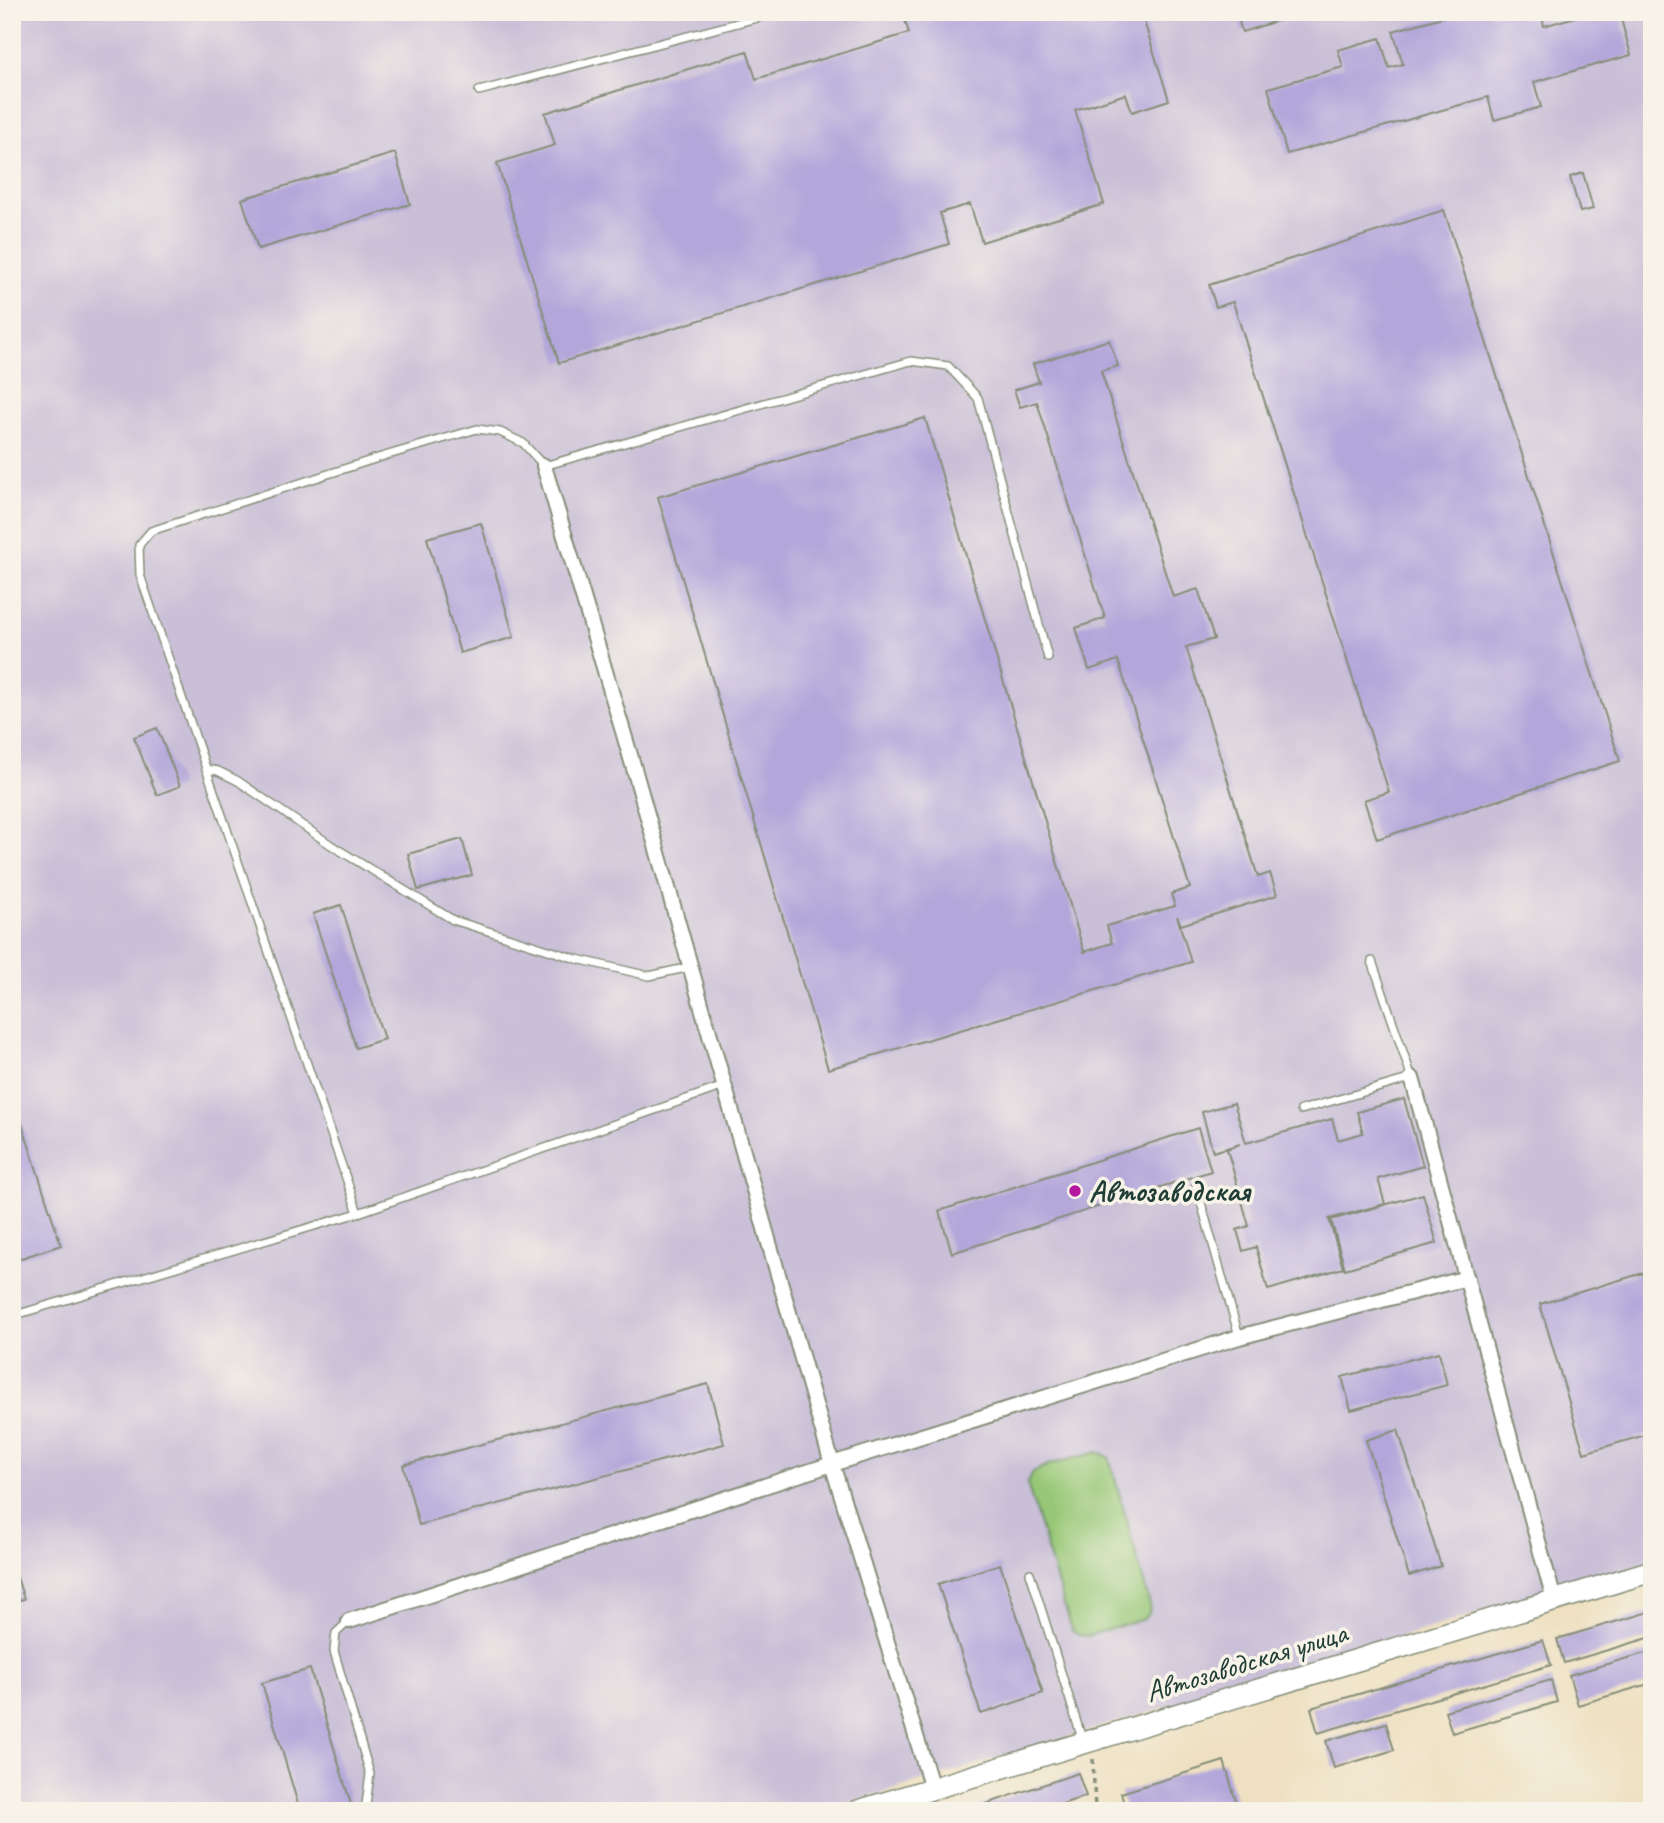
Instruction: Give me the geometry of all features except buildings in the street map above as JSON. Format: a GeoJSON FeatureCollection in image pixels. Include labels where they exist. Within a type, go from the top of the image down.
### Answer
{"type":"FeatureCollection","features":[{"type":"Feature","properties":{"kind":"street"},"geometry":{"type":"LineString","coordinates":[[544,466],[832,1464],[932,1788]]}},
{"type":"Feature","properties":{"kind":"street"},"geometry":{"type":"LineString","coordinates":[[1412,1078],[1554,1600]]}},
{"type":"Feature","properties":{"kind":"street"},"geometry":{"type":"LineString","coordinates":[[349,1621],[832,1464],[1239,1337],[1467,1278]]}},
{"type":"Feature","properties":{"kind":"street","name":"Автозаводская улица"},"geometry":{"type":"LineString","coordinates":[[858,1811],[1652,1571]]}},
{"type":"Feature","properties":{"kind":"lane"},"geometry":{"type":"LineString","coordinates":[[479,91],[779,12]]}},
{"type":"Feature","properties":{"kind":"lane"},"geometry":{"type":"LineString","coordinates":[[358,1213],[140,575],[139,545],[151,531],[380,457],[477,429],[500,432],[523,443],[544,466],[911,361],[948,366],[978,398],[1048,658]]}},
{"type":"Feature","properties":{"kind":"lane"},"geometry":{"type":"LineString","coordinates":[[206,769],[238,780],[331,845],[453,920],[577,958],[649,976],[690,967]]}},
{"type":"Feature","properties":{"kind":"lane"},"geometry":{"type":"LineString","coordinates":[[1301,1110],[1412,1078],[1372,961]]}},
{"type":"Feature","properties":{"kind":"lane"},"geometry":{"type":"LineString","coordinates":[[12,1316],[358,1213],[724,1086]]}},
{"type":"Feature","properties":{"kind":"lane"},"geometry":{"type":"LineString","coordinates":[[1196,1185],[1239,1337]]}},
{"type":"Feature","properties":{"kind":"lane"},"geometry":{"type":"LineString","coordinates":[[1030,1573],[1088,1741]]}},
{"type":"Feature","properties":{"kind":"lane"},"geometry":{"type":"LineString","coordinates":[[349,1621],[336,1633],[334,1651],[370,1774],[366,1805]]}},
{"type":"Feature","properties":{"kind":"path"},"geometry":{"type":"LineString","coordinates":[[1088,1741],[1095,1811]]}},
{"type":"Feature","properties":{"kind":"shaded area"},"geometry":{"type":"Polygon","coordinates":[[[12,12],[1652,12],[1652,1561],[822,1811],[12,1811],[12,12]]]}},
{"type":"Feature","properties":{"kind":"green space"},"geometry":{"type":"Polygon","coordinates":[[[1098,1452],[1109,1457],[1150,1605],[1149,1614],[1144,1619],[1087,1636],[1072,1631],[1027,1483],[1033,1472],[1048,1465],[1098,1452]]]}},
{"type":"Feature","properties":{"kind":"place","name":"Автозаводская"},"geometry":{"type":"Point","coordinates":[1075,1191]}}]}
